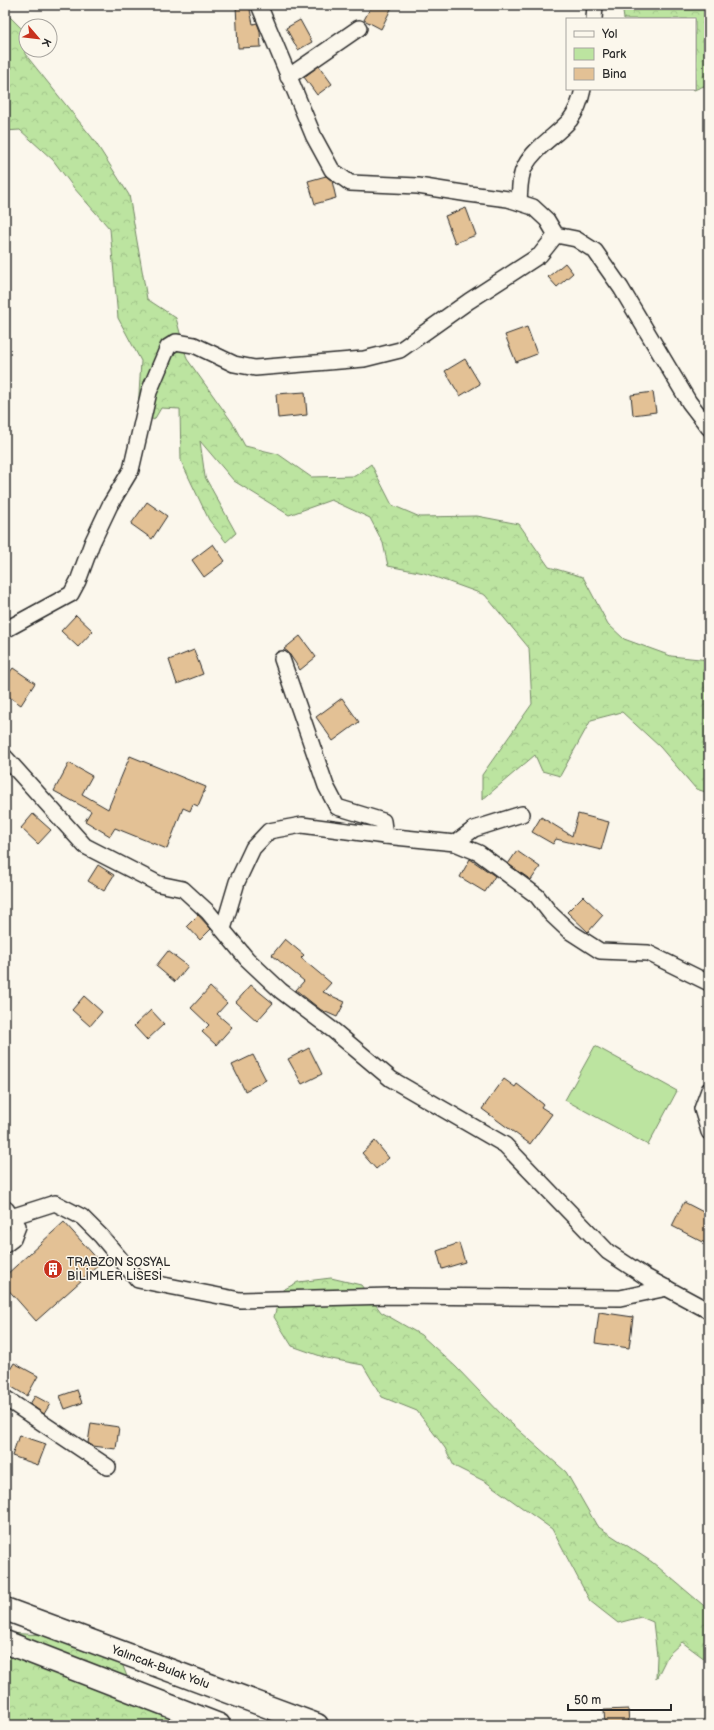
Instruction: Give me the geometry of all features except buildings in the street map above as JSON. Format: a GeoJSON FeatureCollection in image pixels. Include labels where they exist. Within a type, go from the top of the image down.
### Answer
{"type":"FeatureCollection","features":[{"type":"Feature","properties":{"kind":"main road","name":"Yalıncak-Bulak Yolu"},"geometry":{"type":"LineString","coordinates":[[5,1609],[317,1725]]}},
{"type":"Feature","properties":{"kind":"main road"},"geometry":{"type":"LineString","coordinates":[[5,1642],[219,1725]]}},
{"type":"Feature","properties":{"kind":"street"},"geometry":{"type":"LineString","coordinates":[[259,5],[314,137],[332,170],[350,183],[418,186],[508,198],[533,207],[547,220],[556,235],[576,239],[595,251],[621,288],[689,402],[709,428]]}},
{"type":"Feature","properties":{"kind":"street"},"geometry":{"type":"LineString","coordinates":[[594,18],[595,5]]}},
{"type":"Feature","properties":{"kind":"street"},"geometry":{"type":"LineString","coordinates":[[288,77],[359,28]]}},
{"type":"Feature","properties":{"kind":"street"},"geometry":{"type":"LineString","coordinates":[[519,202],[520,185],[524,168],[530,157],[570,119],[582,97],[583,90]]}},
{"type":"Feature","properties":{"kind":"street"},"geometry":{"type":"LineString","coordinates":[[5,630],[71,594],[92,543],[110,505],[132,470],[149,392],[168,347],[176,342],[194,345],[234,364],[255,368],[364,359],[400,350],[469,301],[540,255],[556,235]]}},
{"type":"Feature","properties":{"kind":"street"},"geometry":{"type":"LineString","coordinates":[[282,659],[326,786],[337,807],[383,821],[385,836]]}},
{"type":"Feature","properties":{"kind":"street"},"geometry":{"type":"LineString","coordinates":[[5,757],[85,846],[159,884],[183,889],[208,912],[248,959],[281,991],[334,1031],[391,1079],[506,1145],[608,1252],[646,1277],[709,1311]]}},
{"type":"Feature","properties":{"kind":"street"},"geometry":{"type":"LineString","coordinates":[[456,843],[474,829],[522,814]]}},
{"type":"Feature","properties":{"kind":"street"},"geometry":{"type":"LineString","coordinates":[[223,930],[237,882],[253,848],[269,831],[302,825],[385,836],[456,843],[479,853],[537,896],[551,914],[569,931],[600,951],[648,953],[709,983]]}},
{"type":"Feature","properties":{"kind":"street"},"geometry":{"type":"LineString","coordinates":[[709,1090],[702,1109],[709,1132]]}},
{"type":"Feature","properties":{"kind":"street"},"geometry":{"type":"LineString","coordinates":[[5,1245],[13,1239],[18,1226],[8,1213],[56,1203],[82,1217],[101,1236],[138,1280],[240,1300],[390,1296],[620,1298],[667,1288]]}},
{"type":"Feature","properties":{"kind":"street"},"geometry":{"type":"LineString","coordinates":[[5,1398],[108,1468]]}},
{"type":"Feature","properties":{"kind":"green space"},"geometry":{"type":"Polygon","coordinates":[[[622,5],[709,5],[709,84],[696,89],[696,18],[624,18],[622,5]]]}},
{"type":"Feature","properties":{"kind":"green space"},"geometry":{"type":"Polygon","coordinates":[[[5,12],[18,25],[18,58],[28,58],[94,140],[129,195],[147,299],[176,318],[187,359],[232,422],[245,446],[278,454],[311,477],[355,476],[371,464],[392,505],[420,517],[477,516],[519,524],[549,567],[583,577],[608,624],[624,639],[671,656],[709,660],[709,793],[696,789],[660,747],[622,712],[591,720],[560,776],[542,771],[535,755],[482,800],[482,775],[532,704],[529,648],[485,595],[424,573],[388,566],[383,543],[370,518],[331,500],[289,515],[234,481],[200,441],[205,477],[236,533],[226,542],[209,520],[181,461],[180,409],[161,408],[154,420],[138,411],[141,361],[118,318],[110,229],[74,188],[53,160],[20,130],[5,131],[5,12]]]}},
{"type":"Feature","properties":{"kind":"green space"},"geometry":{"type":"Polygon","coordinates":[[[595,1046],[677,1091],[648,1145],[565,1100],[595,1046]]]}},
{"type":"Feature","properties":{"kind":"green space"},"geometry":{"type":"Polygon","coordinates":[[[331,1278],[361,1285],[381,1312],[421,1335],[456,1367],[504,1417],[566,1472],[597,1526],[652,1562],[709,1610],[709,1662],[682,1642],[668,1655],[656,1679],[657,1656],[653,1622],[641,1617],[618,1623],[590,1601],[552,1529],[486,1482],[454,1466],[445,1448],[417,1411],[382,1397],[363,1365],[326,1358],[292,1346],[274,1317],[281,1291],[298,1282],[331,1278]]]}},
{"type":"Feature","properties":{"kind":"green space"},"geometry":{"type":"Polygon","coordinates":[[[5,1633],[86,1637],[119,1656],[135,1697],[194,1725],[11,1725],[5,1722],[5,1633]]]}},
{"type":"Feature","properties":{"kind":"place","name":"TRABZON SOSYAL BİLİMLER LİSESİ"},"geometry":{"type":"Point","coordinates":[53,1269]}}]}
